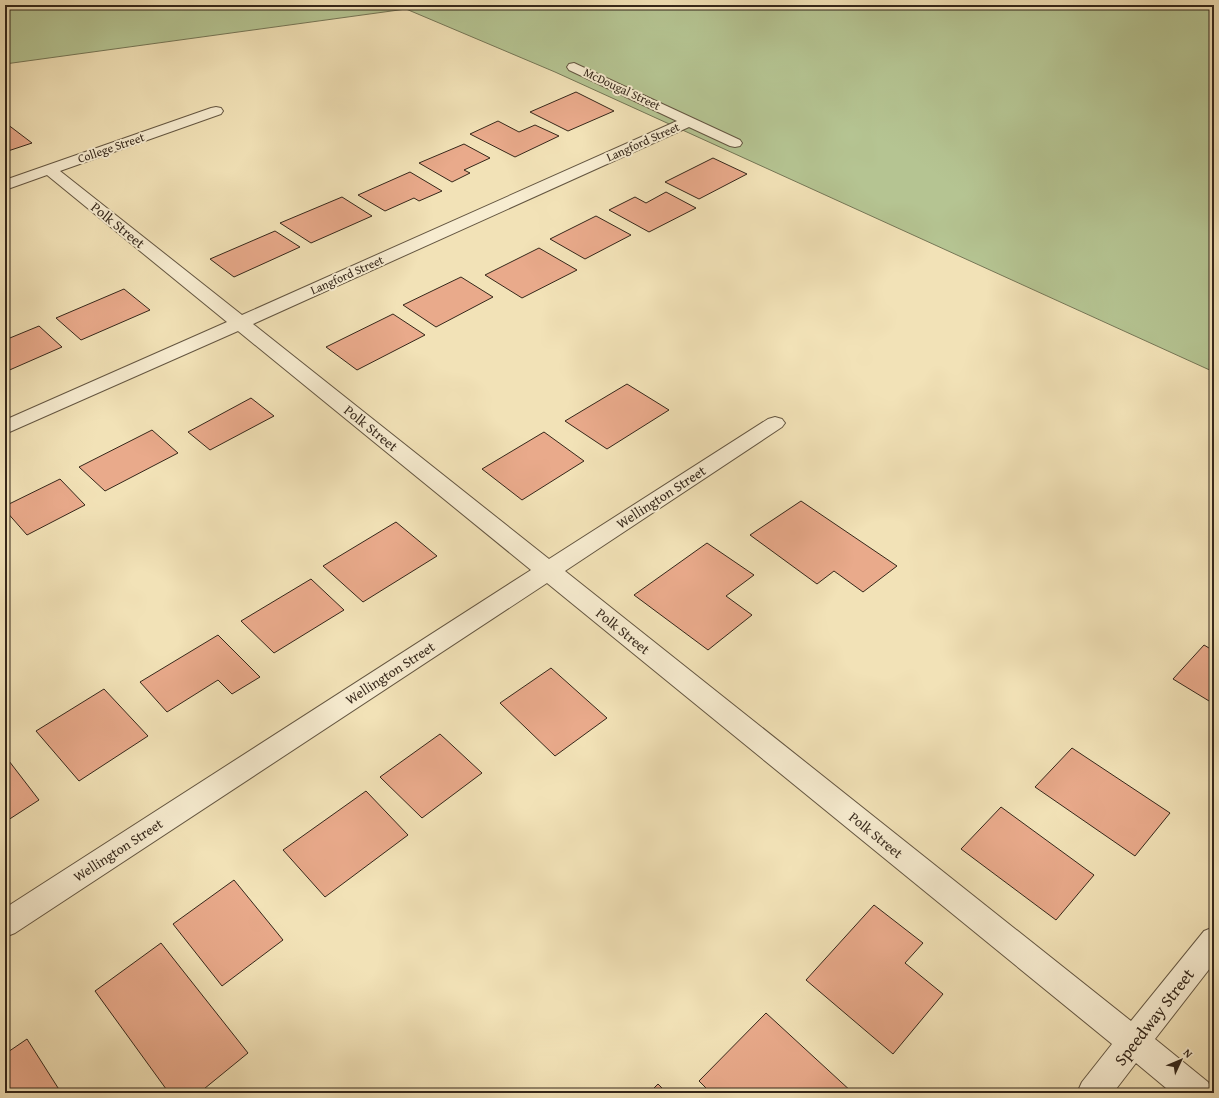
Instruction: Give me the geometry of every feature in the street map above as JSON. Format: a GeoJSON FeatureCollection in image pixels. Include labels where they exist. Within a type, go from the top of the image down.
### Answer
{"type":"FeatureCollection","features":[{"type":"Feature","properties":{"kind":"street","name":"McDougal Street"},"geometry":{"type":"LineString","coordinates":[[574,67],[735,143]]}},
{"type":"Feature","properties":{"kind":"street","name":"College Street"},"geometry":{"type":"LineString","coordinates":[[5,186],[216,112]]}},
{"type":"Feature","properties":{"kind":"street","name":"Langford Street"},"geometry":{"type":"LineString","coordinates":[[5,428],[690,121]]}},
{"type":"Feature","properties":{"kind":"street","name":"Polk Street"},"geometry":{"type":"LineString","coordinates":[[50,170],[1197,1093]]}},
{"type":"Feature","properties":{"kind":"street","name":"Wellington Street"},"geometry":{"type":"LineString","coordinates":[[5,924],[775,423]]}},
{"type":"Feature","properties":{"kind":"street","name":"Speedway Street"},"geometry":{"type":"LineString","coordinates":[[1093,1093],[1214,940]]}},
{"type":"Feature","properties":{"kind":"green space"},"geometry":{"type":"Polygon","coordinates":[[[5,5],[1214,5],[1214,372],[555,72],[406,9],[5,64],[5,5]]]}},
{"type":"Feature","properties":{"kind":"building"},"geometry":{"type":"Polygon","coordinates":[[[576,92],[614,111],[568,131],[530,112],[576,92]]]}},
{"type":"Feature","properties":{"kind":"building"},"geometry":{"type":"Polygon","coordinates":[[[498,121],[519,132],[535,125],[559,136],[515,157],[470,134],[498,121]]]}},
{"type":"Feature","properties":{"kind":"building"},"geometry":{"type":"Polygon","coordinates":[[[7,124],[32,143],[5,152],[5,125],[7,124]]]}},
{"type":"Feature","properties":{"kind":"building"},"geometry":{"type":"Polygon","coordinates":[[[464,144],[490,158],[464,170],[470,173],[452,182],[419,163],[464,144]]]}},
{"type":"Feature","properties":{"kind":"building"},"geometry":{"type":"Polygon","coordinates":[[[713,158],[747,174],[699,199],[665,182],[713,158]]]}},
{"type":"Feature","properties":{"kind":"building"},"geometry":{"type":"Polygon","coordinates":[[[410,172],[442,191],[419,201],[414,198],[385,211],[358,195],[410,172]]]}},
{"type":"Feature","properties":{"kind":"building"},"geometry":{"type":"Polygon","coordinates":[[[666,192],[696,208],[649,232],[609,210],[635,197],[646,203],[666,192]]]}},
{"type":"Feature","properties":{"kind":"building"},"geometry":{"type":"Polygon","coordinates":[[[342,197],[372,216],[311,243],[280,223],[342,197]]]}},
{"type":"Feature","properties":{"kind":"building"},"geometry":{"type":"Polygon","coordinates":[[[596,216],[631,235],[585,259],[550,239],[596,216]]]}},
{"type":"Feature","properties":{"kind":"building"},"geometry":{"type":"Polygon","coordinates":[[[275,231],[300,247],[234,277],[210,259],[275,231]]]}},
{"type":"Feature","properties":{"kind":"building"},"geometry":{"type":"Polygon","coordinates":[[[539,248],[577,270],[522,298],[485,275],[539,248]]]}},
{"type":"Feature","properties":{"kind":"building"},"geometry":{"type":"Polygon","coordinates":[[[461,277],[493,297],[436,327],[403,305],[461,277]]]}},
{"type":"Feature","properties":{"kind":"building"},"geometry":{"type":"Polygon","coordinates":[[[124,289],[150,310],[81,340],[56,318],[124,289]]]}},
{"type":"Feature","properties":{"kind":"building"},"geometry":{"type":"Polygon","coordinates":[[[393,314],[425,335],[357,370],[326,347],[393,314]]]}},
{"type":"Feature","properties":{"kind":"building"},"geometry":{"type":"Polygon","coordinates":[[[39,326],[62,347],[5,372],[5,340],[39,326]]]}},
{"type":"Feature","properties":{"kind":"building"},"geometry":{"type":"Polygon","coordinates":[[[627,384],[669,410],[607,449],[565,421],[627,384]]]}},
{"type":"Feature","properties":{"kind":"building"},"geometry":{"type":"Polygon","coordinates":[[[251,398],[274,416],[210,450],[188,432],[251,398]]]}},
{"type":"Feature","properties":{"kind":"building"},"geometry":{"type":"Polygon","coordinates":[[[152,430],[178,453],[105,491],[79,467],[152,430]]]}},
{"type":"Feature","properties":{"kind":"building"},"geometry":{"type":"Polygon","coordinates":[[[544,432],[584,461],[522,500],[482,469],[544,432]]]}},
{"type":"Feature","properties":{"kind":"building"},"geometry":{"type":"Polygon","coordinates":[[[60,479],[85,505],[27,535],[5,510],[5,506],[60,479]]]}},
{"type":"Feature","properties":{"kind":"building"},"geometry":{"type":"Polygon","coordinates":[[[801,501],[897,566],[863,592],[834,571],[817,584],[750,535],[801,501]]]}},
{"type":"Feature","properties":{"kind":"building"},"geometry":{"type":"Polygon","coordinates":[[[396,522],[437,556],[363,602],[323,566],[396,522]]]}},
{"type":"Feature","properties":{"kind":"building"},"geometry":{"type":"Polygon","coordinates":[[[707,543],[754,575],[726,596],[752,615],[708,650],[634,595],[707,543]]]}},
{"type":"Feature","properties":{"kind":"building"},"geometry":{"type":"Polygon","coordinates":[[[311,579],[344,610],[274,653],[241,621],[311,579]]]}},
{"type":"Feature","properties":{"kind":"building"},"geometry":{"type":"Polygon","coordinates":[[[218,635],[260,677],[232,694],[218,680],[167,712],[140,682],[218,635]]]}},
{"type":"Feature","properties":{"kind":"building"},"geometry":{"type":"Polygon","coordinates":[[[1204,645],[1214,651],[1214,704],[1173,679],[1204,645]]]}},
{"type":"Feature","properties":{"kind":"building"},"geometry":{"type":"Polygon","coordinates":[[[551,668],[607,718],[555,756],[500,703],[551,668]]]}},
{"type":"Feature","properties":{"kind":"building"},"geometry":{"type":"Polygon","coordinates":[[[104,689],[148,736],[79,781],[36,731],[104,689]]]}},
{"type":"Feature","properties":{"kind":"building"},"geometry":{"type":"Polygon","coordinates":[[[440,734],[482,773],[422,818],[380,777],[440,734]]]}},
{"type":"Feature","properties":{"kind":"building"},"geometry":{"type":"Polygon","coordinates":[[[1072,748],[1170,813],[1135,856],[1035,787],[1072,748]]]}},
{"type":"Feature","properties":{"kind":"building"},"geometry":{"type":"Polygon","coordinates":[[[9,761],[39,800],[5,822],[5,763],[9,761]]]}},
{"type":"Feature","properties":{"kind":"building"},"geometry":{"type":"Polygon","coordinates":[[[366,791],[408,835],[325,897],[283,850],[366,791]]]}},
{"type":"Feature","properties":{"kind":"building"},"geometry":{"type":"Polygon","coordinates":[[[1001,807],[1094,875],[1056,920],[961,849],[1001,807]]]}},
{"type":"Feature","properties":{"kind":"building"},"geometry":{"type":"Polygon","coordinates":[[[234,880],[283,940],[222,986],[173,924],[234,880]]]}},
{"type":"Feature","properties":{"kind":"building"},"geometry":{"type":"Polygon","coordinates":[[[874,905],[923,943],[905,963],[943,994],[893,1054],[806,980],[874,905]]]}},
{"type":"Feature","properties":{"kind":"building"},"geometry":{"type":"Polygon","coordinates":[[[161,943],[248,1053],[199,1093],[169,1093],[95,991],[161,943]]]}},
{"type":"Feature","properties":{"kind":"building"},"geometry":{"type":"Polygon","coordinates":[[[766,1013],[853,1093],[711,1093],[699,1081],[766,1013]]]}},
{"type":"Feature","properties":{"kind":"building"},"geometry":{"type":"Polygon","coordinates":[[[27,1039],[60,1091],[57,1093],[5,1093],[5,1054],[27,1039]]]}},
{"type":"Feature","properties":{"kind":"building"},"geometry":{"type":"Polygon","coordinates":[[[658,1084],[667,1093],[649,1093],[658,1084]]]}}]}
